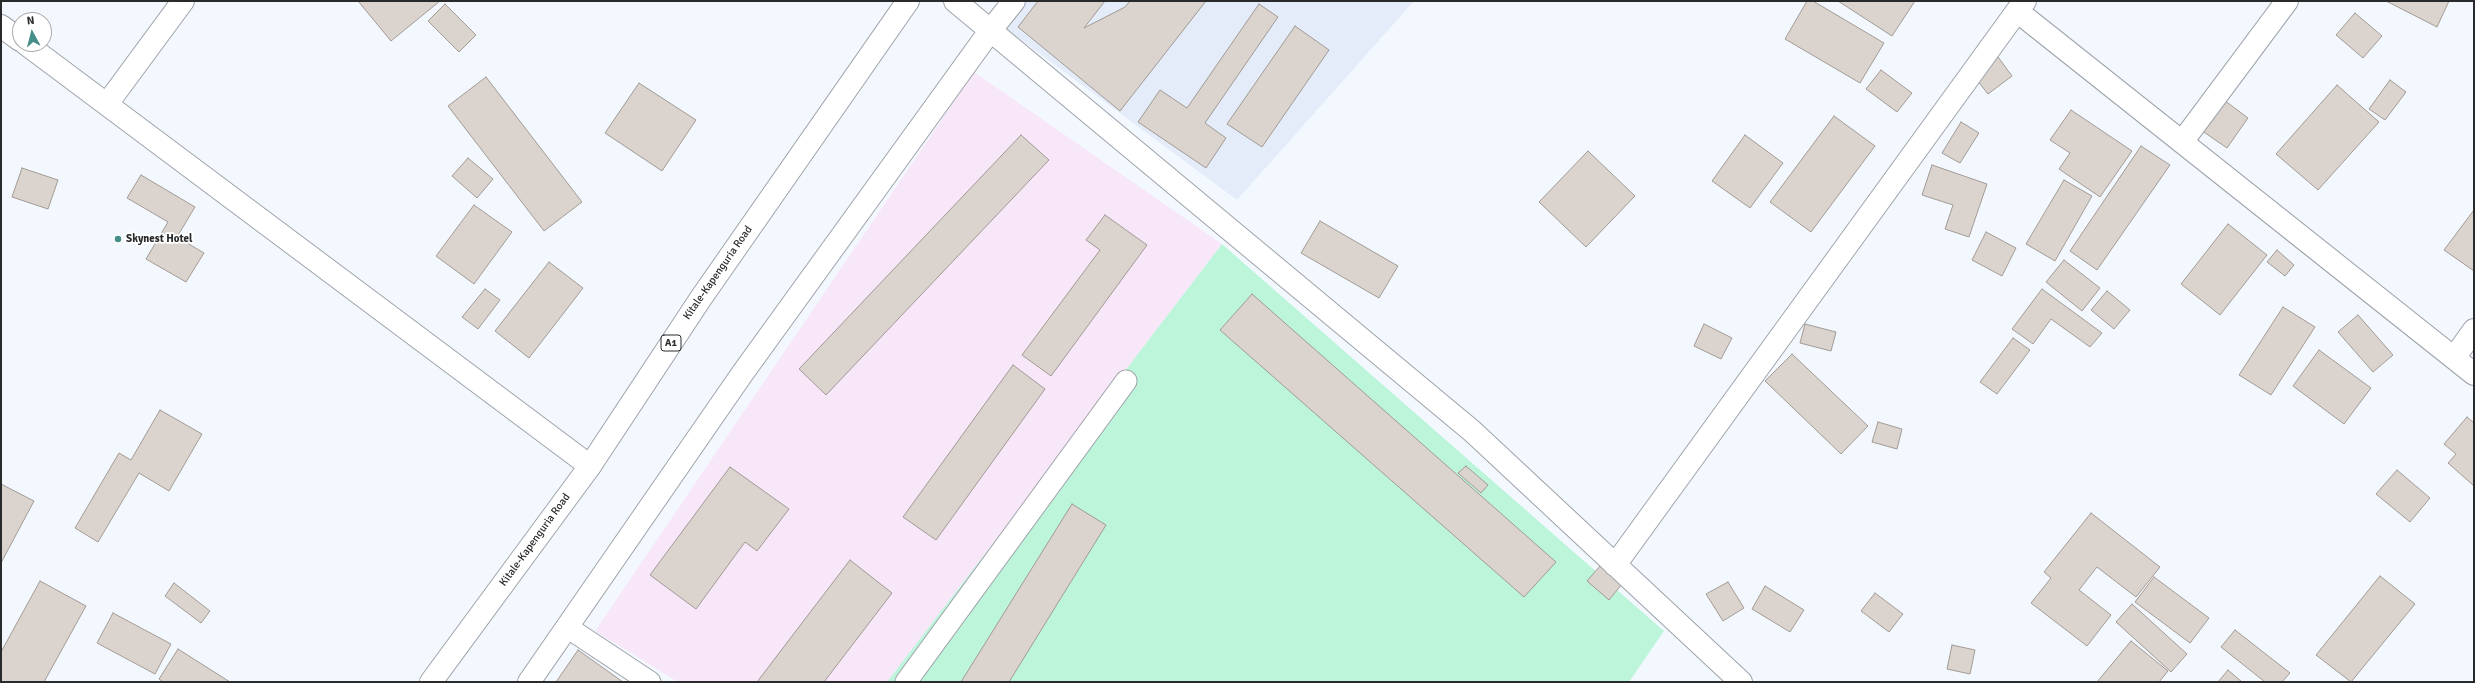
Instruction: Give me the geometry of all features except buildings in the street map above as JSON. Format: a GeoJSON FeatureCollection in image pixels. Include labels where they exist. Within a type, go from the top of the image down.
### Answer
{"type":"FeatureCollection","features":[{"type":"Feature","properties":{"kind":"main road"},"geometry":{"type":"LineString","coordinates":[[107,104],[182,1]]}},
{"type":"Feature","properties":{"kind":"main road","name":"Kitale-Kapenguria Road"},"geometry":{"type":"LineString","coordinates":[[431,682],[590,466],[701,298],[908,1]]}},
{"type":"Feature","properties":{"kind":"main road"},"geometry":{"type":"LineString","coordinates":[[955,1],[1472,431],[1742,682]]}},
{"type":"Feature","properties":{"kind":"main road"},"geometry":{"type":"LineString","coordinates":[[529,682],[742,374],[990,31],[1014,1]]}},
{"type":"Feature","properties":{"kind":"main road"},"geometry":{"type":"LineString","coordinates":[[2182,142],[2287,1]]}},
{"type":"Feature","properties":{"kind":"main road"},"geometry":{"type":"LineString","coordinates":[[1615,564],[2021,6],[2182,142],[2474,374]]}},
{"type":"Feature","properties":{"kind":"main road"},"geometry":{"type":"LineString","coordinates":[[1,26],[12,34]]}},
{"type":"Feature","properties":{"kind":"main road"},"geometry":{"type":"LineString","coordinates":[[37,52],[590,466]]}},
{"type":"Feature","properties":{"kind":"main road"},"geometry":{"type":"LineString","coordinates":[[2454,358],[2474,330]]}},
{"type":"Feature","properties":{"kind":"lane"},"geometry":{"type":"LineString","coordinates":[[906,682],[1126,381]]}},
{"type":"Feature","properties":{"kind":"lane"},"geometry":{"type":"LineString","coordinates":[[566,627],[650,682]]}},
{"type":"Feature","properties":{"kind":"shaded area"},"geometry":{"type":"Polygon","coordinates":[[[1027,1],[1414,1],[1237,200],[1005,28],[1027,1]]]}},
{"type":"Feature","properties":{"kind":"shaded area"},"geometry":{"type":"Polygon","coordinates":[[[974,72],[1222,244],[887,682],[678,682],[595,631],[974,72]]]}},
{"type":"Feature","properties":{"kind":"green space"},"geometry":{"type":"Polygon","coordinates":[[[1222,244],[1664,631],[1629,682],[887,682],[1222,244]]]}},
{"type":"Feature","properties":{"kind":"place","name":"Skynest Hotel"},"geometry":{"type":"Point","coordinates":[118,239]}}]}
